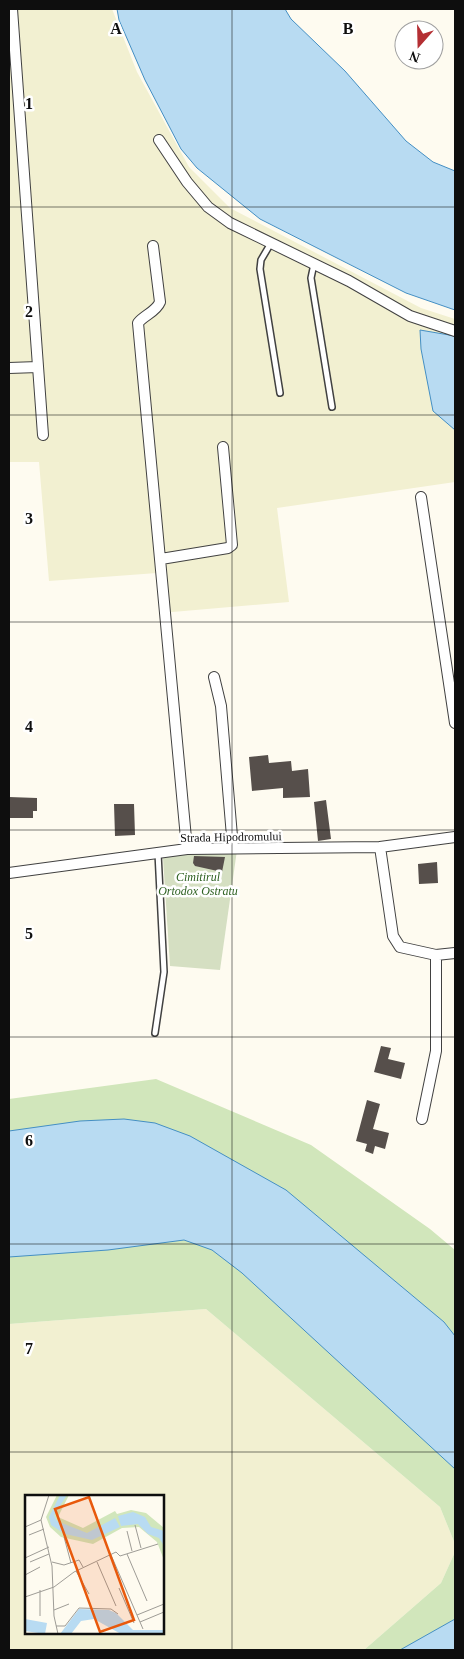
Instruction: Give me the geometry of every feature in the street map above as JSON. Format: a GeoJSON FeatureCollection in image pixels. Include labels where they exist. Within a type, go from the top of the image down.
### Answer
{"type":"FeatureCollection","features":[{"type":"Feature","properties":{"kind":"street"},"geometry":{"type":"LineString","coordinates":[[12,9],[42,435]]}},
{"type":"Feature","properties":{"kind":"street"},"geometry":{"type":"LineString","coordinates":[[160,140],[187,182],[208,206],[230,223],[314,264],[410,316],[455,331]]}},
{"type":"Feature","properties":{"kind":"street"},"geometry":{"type":"LineString","coordinates":[[153,246],[160,302],[158,308],[143,317],[138,323],[187,849]]}},
{"type":"Feature","properties":{"kind":"street"},"geometry":{"type":"LineString","coordinates":[[9,368],[38,367]]}},
{"type":"Feature","properties":{"kind":"street"},"geometry":{"type":"LineString","coordinates":[[161,559],[228,548],[232,545],[223,447]]}},
{"type":"Feature","properties":{"kind":"street"},"geometry":{"type":"LineString","coordinates":[[421,498],[455,723]]}},
{"type":"Feature","properties":{"kind":"street"},"geometry":{"type":"LineString","coordinates":[[214,677],[221,706],[233,848]]}},
{"type":"Feature","properties":{"kind":"street","name":"Strada Hipodromului"},"geometry":{"type":"LineString","coordinates":[[9,873],[187,849],[380,847],[455,837]]}},
{"type":"Feature","properties":{"kind":"street"},"geometry":{"type":"LineString","coordinates":[[380,847],[393,936],[400,947],[436,955],[455,953]]}},
{"type":"Feature","properties":{"kind":"street"},"geometry":{"type":"LineString","coordinates":[[422,1119],[436,1051],[436,955]]}},
{"type":"Feature","properties":{"kind":"lane"},"geometry":{"type":"LineString","coordinates":[[271,243],[261,260],[260,269],[280,393]]}},
{"type":"Feature","properties":{"kind":"lane"},"geometry":{"type":"LineString","coordinates":[[314,264],[311,278],[332,407]]}},
{"type":"Feature","properties":{"kind":"lane"},"geometry":{"type":"LineString","coordinates":[[155,1034],[164,972],[158,853]]}},
{"type":"Feature","properties":{"kind":"shaded area"},"geometry":{"type":"Polygon","coordinates":[[[9,9],[112,9],[137,72],[189,167],[230,208],[421,308],[455,319],[455,482],[277,508],[289,602],[161,613],[157,573],[49,581],[39,462],[9,462],[9,9]]]}},
{"type":"Feature","properties":{"kind":"shaded area"},"geometry":{"type":"Polygon","coordinates":[[[206,1309],[440,1507],[455,1544],[455,1552],[441,1583],[364,1650],[9,1650],[9,1324],[206,1309]]]}},
{"type":"Feature","properties":{"kind":"green space","name":"Cimitirul Ortodox Ostratu"},"geometry":{"type":"Polygon","coordinates":[[[237,850],[220,970],[170,966],[163,858],[191,851],[237,850]]]}},
{"type":"Feature","properties":{"kind":"green space"},"geometry":{"type":"Polygon","coordinates":[[[156,1079],[311,1145],[430,1229],[455,1250],[455,1544],[440,1507],[206,1309],[9,1324],[9,1099],[156,1079]]]}},
{"type":"Feature","properties":{"kind":"green space"},"geometry":{"type":"Polygon","coordinates":[[[455,1552],[455,1650],[364,1650],[441,1583],[455,1552]]]}},
{"type":"Feature","properties":{"kind":"water"},"geometry":{"type":"Polygon","coordinates":[[[117,9],[285,9],[291,19],[345,71],[406,141],[433,162],[455,171],[455,310],[406,293],[260,219],[197,168],[181,149],[145,80],[119,20],[117,9]]]}},
{"type":"Feature","properties":{"kind":"water"},"geometry":{"type":"Polygon","coordinates":[[[420,330],[455,336],[455,430],[433,411],[421,349],[420,330]]]}},
{"type":"Feature","properties":{"kind":"water"},"geometry":{"type":"Polygon","coordinates":[[[124,1119],[155,1123],[190,1136],[286,1190],[444,1322],[455,1336],[455,1469],[242,1273],[212,1250],[184,1240],[108,1250],[9,1257],[9,1131],[80,1121],[124,1119]]]}},
{"type":"Feature","properties":{"kind":"water"},"geometry":{"type":"Polygon","coordinates":[[[455,1619],[455,1650],[400,1650],[455,1619]]]}},
{"type":"Feature","properties":{"kind":"building"},"geometry":{"type":"Polygon","coordinates":[[[268,755],[269,763],[291,761],[292,771],[308,769],[310,797],[283,798],[283,788],[252,791],[249,757],[268,755]]]}},
{"type":"Feature","properties":{"kind":"building"},"geometry":{"type":"Polygon","coordinates":[[[9,797],[37,798],[37,811],[33,811],[33,818],[9,818],[9,797]]]}},
{"type":"Feature","properties":{"kind":"building"},"geometry":{"type":"Polygon","coordinates":[[[326,800],[331,839],[318,841],[314,802],[326,800]]]}},
{"type":"Feature","properties":{"kind":"building"},"geometry":{"type":"Polygon","coordinates":[[[114,804],[134,804],[135,835],[115,836],[114,804]]]}},
{"type":"Feature","properties":{"kind":"building"},"geometry":{"type":"Polygon","coordinates":[[[194,856],[225,857],[222,872],[195,866],[193,863],[194,856]]]}},
{"type":"Feature","properties":{"kind":"building"},"geometry":{"type":"Polygon","coordinates":[[[437,862],[438,883],[419,884],[418,864],[437,862]]]}},
{"type":"Feature","properties":{"kind":"building"},"geometry":{"type":"Polygon","coordinates":[[[381,1046],[391,1048],[388,1059],[405,1063],[401,1079],[374,1072],[381,1046]]]}},
{"type":"Feature","properties":{"kind":"building"},"geometry":{"type":"Polygon","coordinates":[[[367,1100],[380,1104],[373,1129],[389,1133],[385,1149],[375,1146],[373,1154],[365,1151],[367,1144],[356,1141],[367,1100]]]}}]}
